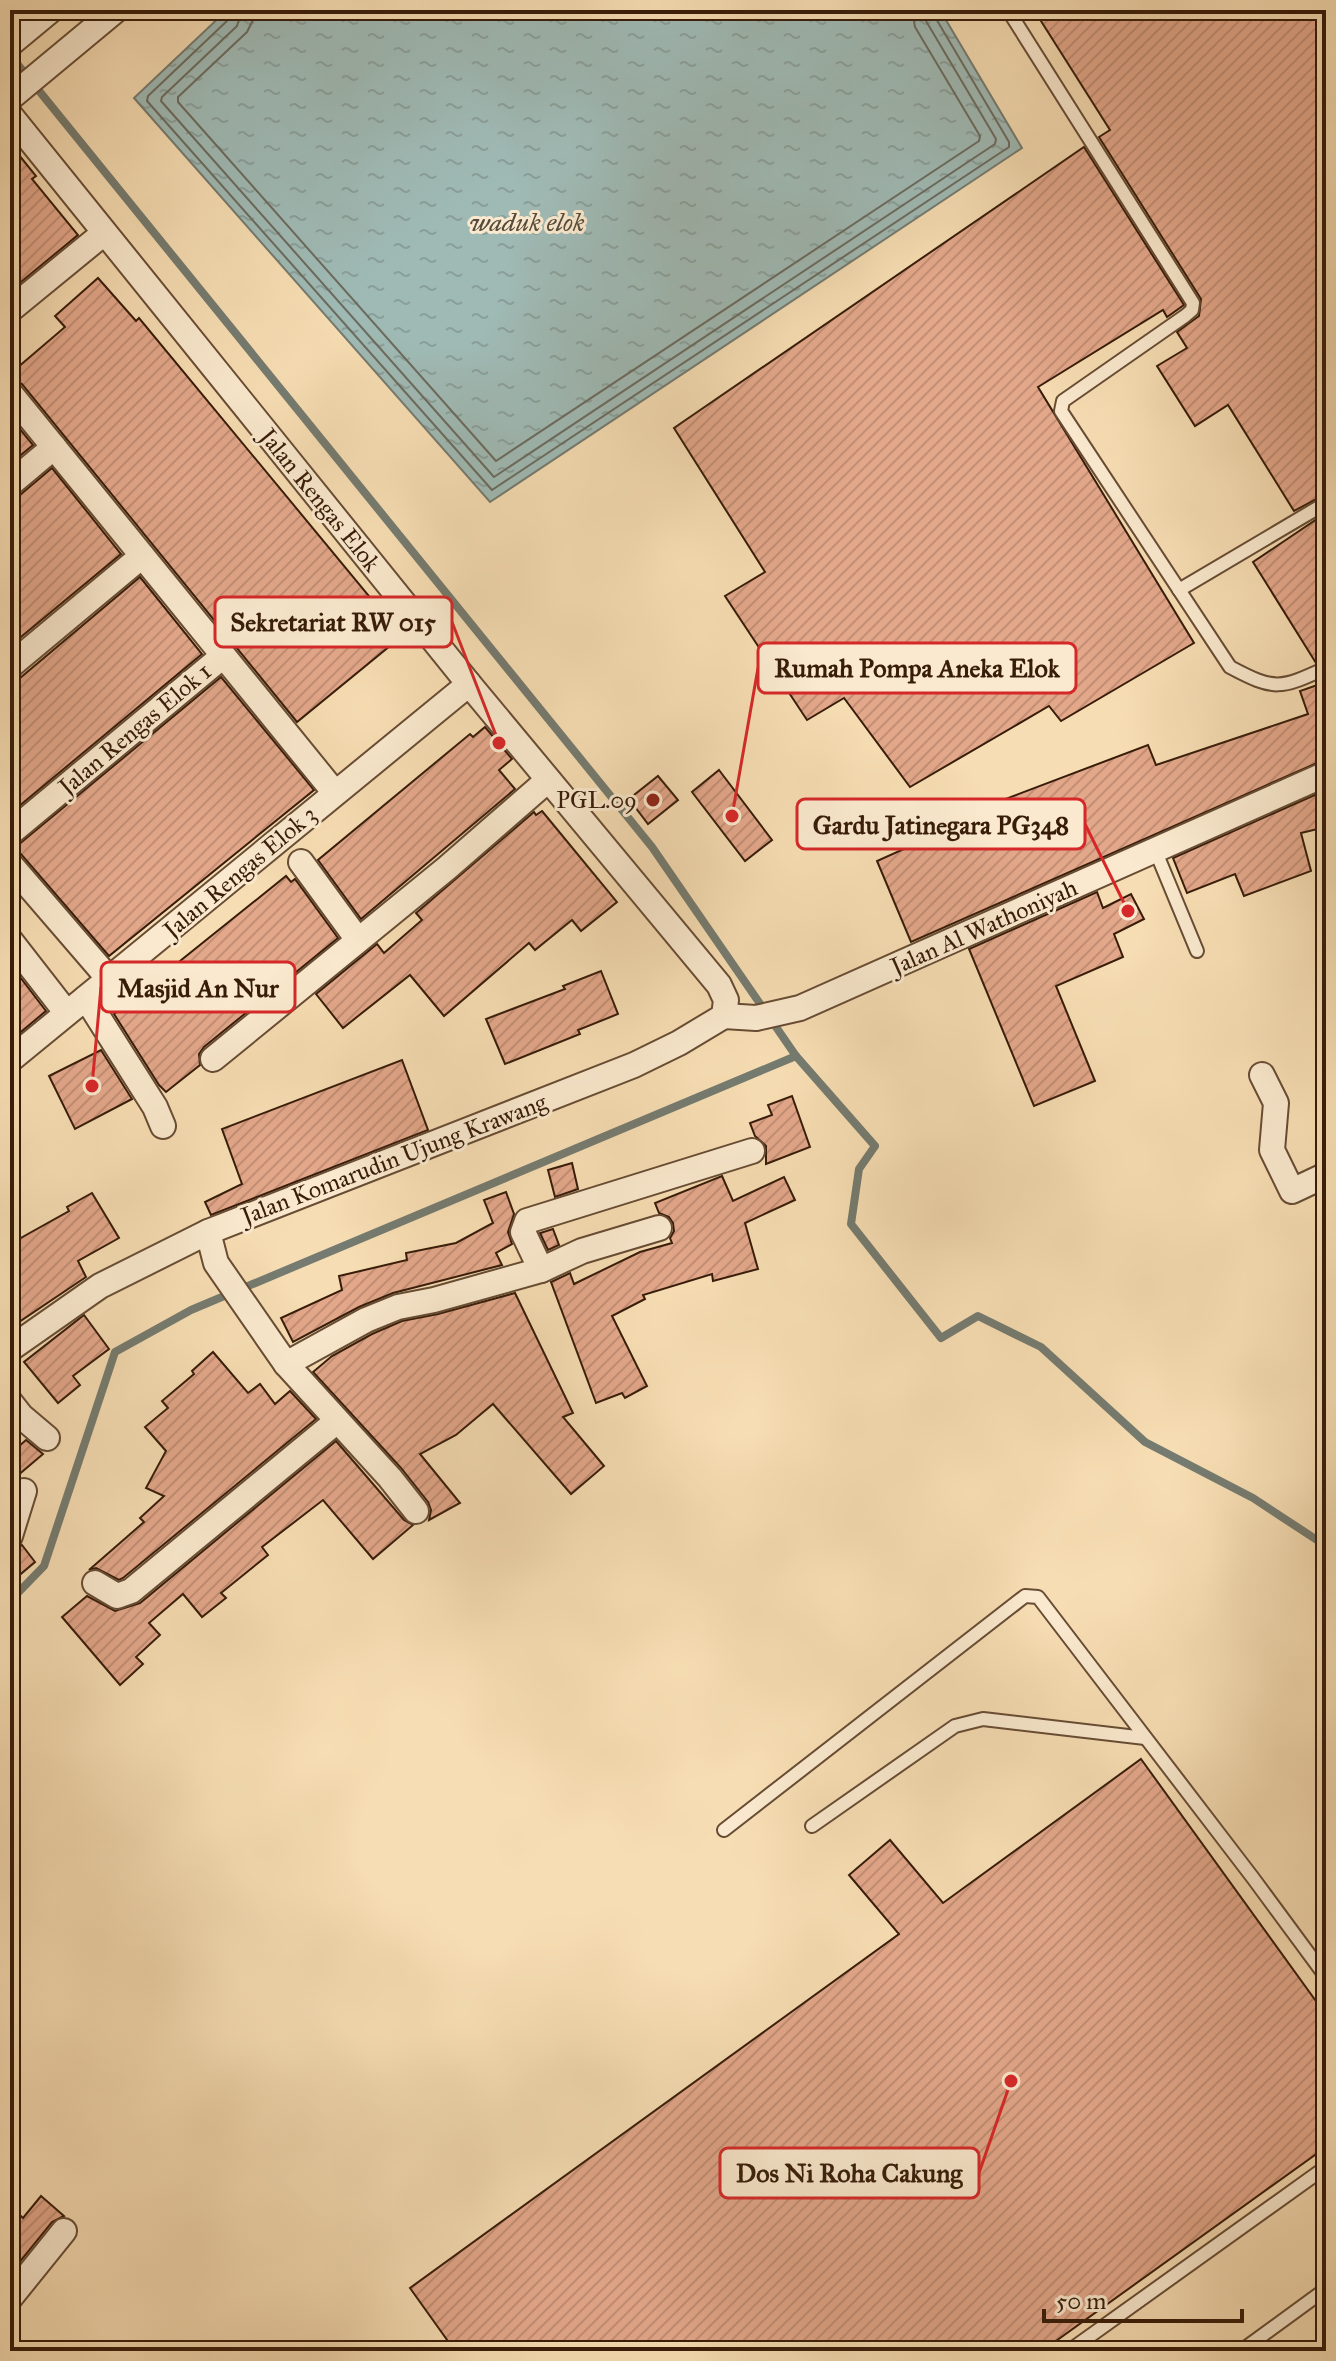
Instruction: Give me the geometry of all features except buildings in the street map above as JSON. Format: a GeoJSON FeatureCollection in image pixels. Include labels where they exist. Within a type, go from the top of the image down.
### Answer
{"type":"FeatureCollection","features":[{"type":"Feature","properties":{"kind":"street"},"geometry":{"type":"LineString","coordinates":[[11,103],[116,10]]}},
{"type":"Feature","properties":{"kind":"street","name":"Jalan Rengas Elok"},"geometry":{"type":"LineString","coordinates":[[11,103],[104,233],[723,993],[726,1000],[724,1016]]}},
{"type":"Feature","properties":{"kind":"street"},"geometry":{"type":"LineString","coordinates":[[10,310],[104,233]]}},
{"type":"Feature","properties":{"kind":"street"},"geometry":{"type":"LineString","coordinates":[[10,393],[335,793]]}},
{"type":"Feature","properties":{"kind":"street"},"geometry":{"type":"LineString","coordinates":[[10,484],[54,447]]}},
{"type":"Feature","properties":{"kind":"street"},"geometry":{"type":"LineString","coordinates":[[10,666],[142,556]]}},
{"type":"Feature","properties":{"kind":"street","name":"Jalan Rengas Elok 1"},"geometry":{"type":"LineString","coordinates":[[13,823],[223,656]]}},
{"type":"Feature","properties":{"kind":"street","name":"Jalan Rengas Elok 3"},"geometry":{"type":"LineString","coordinates":[[10,1060],[469,684]]}},
{"type":"Feature","properties":{"kind":"street","name":"Jalan Al Wathoniyah"},"geometry":{"type":"LineString","coordinates":[[724,1016],[756,1018],[800,1008],[1326,774]]}},
{"type":"Feature","properties":{"kind":"street"},"geometry":{"type":"LineString","coordinates":[[213,1059],[447,868],[548,780]]}},
{"type":"Feature","properties":{"kind":"street"},"geometry":{"type":"LineString","coordinates":[[301,862],[358,940]]}},
{"type":"Feature","properties":{"kind":"street"},"geometry":{"type":"LineString","coordinates":[[10,864],[110,980]]}},
{"type":"Feature","properties":{"kind":"street"},"geometry":{"type":"LineString","coordinates":[[10,940],[76,1005],[155,1107],[163,1126]]}},
{"type":"Feature","properties":{"kind":"street","name":"Jalan Komarudin Ujung Krawang"},"geometry":{"type":"LineString","coordinates":[[10,1349],[100,1286],[208,1232],[634,1065],[724,1016]]}},
{"type":"Feature","properties":{"kind":"street"},"geometry":{"type":"LineString","coordinates":[[1262,1075],[1276,1103],[1272,1150],[1292,1191],[1326,1175]]}},
{"type":"Feature","properties":{"kind":"street"},"geometry":{"type":"LineString","coordinates":[[541,1270],[523,1232],[527,1221],[752,1151]]}},
{"type":"Feature","properties":{"kind":"street"},"geometry":{"type":"LineString","coordinates":[[286,1364],[366,1320],[398,1307],[541,1270],[582,1251],[659,1228]]}},
{"type":"Feature","properties":{"kind":"street"},"geometry":{"type":"LineString","coordinates":[[208,1232],[216,1263],[286,1364],[416,1511]]}},
{"type":"Feature","properties":{"kind":"street"},"geometry":{"type":"LineString","coordinates":[[14,1417],[47,1438]]}},
{"type":"Feature","properties":{"kind":"street"},"geometry":{"type":"LineString","coordinates":[[95,1583],[117,1596],[131,1591],[337,1421]]}},
{"type":"Feature","properties":{"kind":"street"},"geometry":{"type":"LineString","coordinates":[[10,1536],[24,1491]]}},
{"type":"Feature","properties":{"kind":"street"},"geometry":{"type":"LineString","coordinates":[[10,2298],[64,2231]]}},
{"type":"Feature","properties":{"kind":"lane"},"geometry":{"type":"LineString","coordinates":[[1008,10],[1193,303],[1192,310],[1185,316],[1063,401],[1061,411],[1230,667],[1263,684],[1291,684],[1326,668]]}},
{"type":"Feature","properties":{"kind":"lane"},"geometry":{"type":"LineString","coordinates":[[1179,590],[1326,503]]}},
{"type":"Feature","properties":{"kind":"lane"},"geometry":{"type":"LineString","coordinates":[[1156,852],[1197,951]]}},
{"type":"Feature","properties":{"kind":"lane"},"geometry":{"type":"LineString","coordinates":[[724,1830],[1025,1596],[1038,1597],[1326,1977]]}},
{"type":"Feature","properties":{"kind":"lane"},"geometry":{"type":"LineString","coordinates":[[812,1826],[946,1732],[969,1722],[983,1719],[1145,1738]]}},
{"type":"Feature","properties":{"kind":"lane"},"geometry":{"type":"LineString","coordinates":[[1069,2351],[1326,2167]]}},
{"type":"Feature","properties":{"kind":"lane"},"geometry":{"type":"LineString","coordinates":[[1241,2351],[1326,2289]]}},
{"type":"Feature","properties":{"kind":"water","name":"waduk elok"},"geometry":{"type":"Polygon","coordinates":[[[227,10],[940,10],[1022,148],[490,502],[134,98],[227,10]]]}},
{"type":"Feature","properties":{"kind":"waterway"},"geometry":{"type":"LineString","coordinates":[[10,55],[652,847],[796,1056]]}},
{"type":"Feature","properties":{"kind":"waterway"},"geometry":{"type":"LineString","coordinates":[[10,1601],[44,1566],[115,1352],[191,1310],[796,1056],[875,1146],[859,1169],[851,1224],[941,1338],[978,1316],[1041,1347],[1145,1442],[1253,1498],[1326,1546]]}},
{"type":"Feature","properties":{"kind":"place","name":"Sekretariat RW 015"},"geometry":{"type":"Point","coordinates":[499,743]}},
{"type":"Feature","properties":{"kind":"place","name":"PGL.09"},"geometry":{"type":"Point","coordinates":[653,800]}},
{"type":"Feature","properties":{"kind":"place","name":"Rumah Pompa Aneka Elok"},"geometry":{"type":"Point","coordinates":[732,816]}},
{"type":"Feature","properties":{"kind":"place","name":"Gardu Jatinegara PG348"},"geometry":{"type":"Point","coordinates":[1128,911]}},
{"type":"Feature","properties":{"kind":"place","name":"Masjid An Nur"},"geometry":{"type":"Point","coordinates":[92,1086]}},
{"type":"Feature","properties":{"kind":"place","name":"Dos Ni Roha Cakung"},"geometry":{"type":"Point","coordinates":[1011,2081]}}]}
